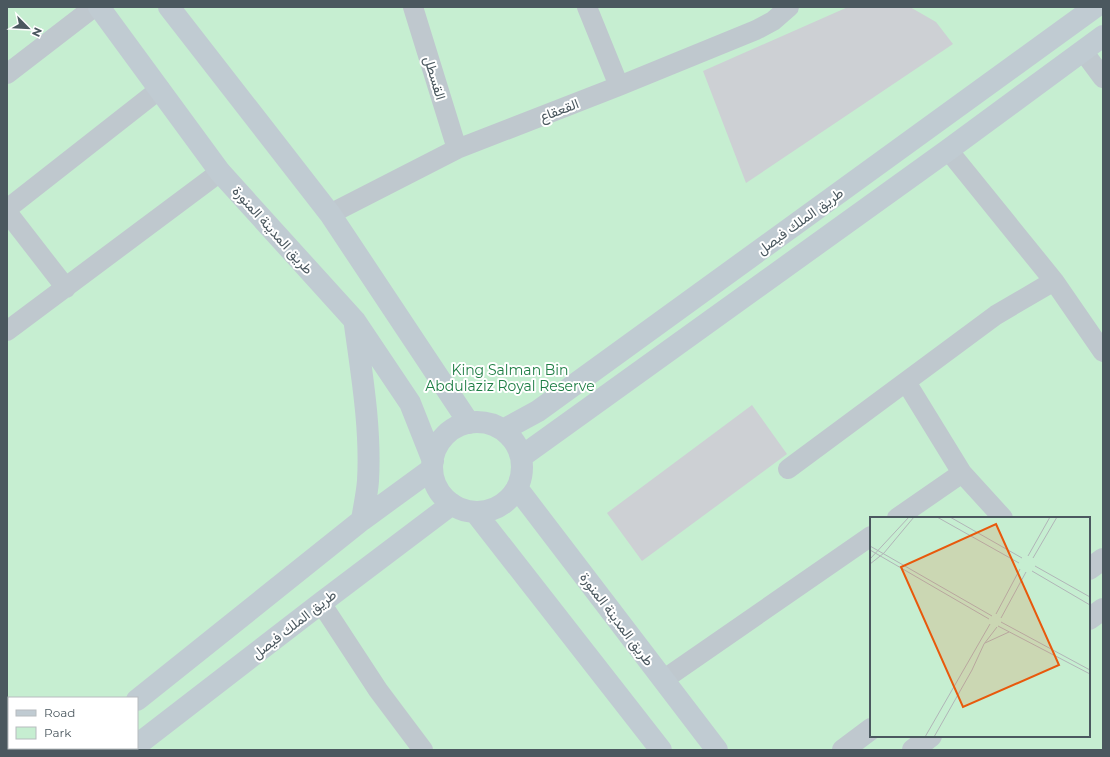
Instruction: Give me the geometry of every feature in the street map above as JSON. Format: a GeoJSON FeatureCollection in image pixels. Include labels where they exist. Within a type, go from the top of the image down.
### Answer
{"type":"FeatureCollection","features":[{"type":"Feature","properties":{"kind":"main road","name":"طريق المدينة المنورة"},"geometry":{"type":"LineString","coordinates":[[100,7],[220,172],[355,322],[410,402],[432,465]]}},
{"type":"Feature","properties":{"kind":"main road"},"geometry":{"type":"LineString","coordinates":[[169,7],[330,214],[469,423]]}},
{"type":"Feature","properties":{"kind":"main road","name":"طريق الملك فيصل"},"geometry":{"type":"LineString","coordinates":[[503,430],[538,411],[1095,7]]}},
{"type":"Feature","properties":{"kind":"main road","name":"طريق الملك فيصل"},"geometry":{"type":"LineString","coordinates":[[521,457],[948,150],[1103,36]]}},
{"type":"Feature","properties":{"kind":"main road"},"geometry":{"type":"LineString","coordinates":[[355,322],[365,404],[367,441],[368,481],[362,520]]}},
{"type":"Feature","properties":{"kind":"main road"},"geometry":{"type":"LineString","coordinates":[[469,423],[492,425],[503,430],[511,437],[521,457],[521,478],[510,499],[487,511],[475,512],[463,510],[452,504],[442,495],[435,483],[432,465],[436,448],[445,436],[456,427],[469,423]]}},
{"type":"Feature","properties":{"kind":"main road"},"geometry":{"type":"LineString","coordinates":[[138,699],[432,465]]}},
{"type":"Feature","properties":{"kind":"main road","name":"طريق المدينة المنورة"},"geometry":{"type":"LineString","coordinates":[[517,488],[717,750]]}},
{"type":"Feature","properties":{"kind":"main road","name":"طريق الملك فيصل"},"geometry":{"type":"LineString","coordinates":[[138,744],[452,504]]}},
{"type":"Feature","properties":{"kind":"main road"},"geometry":{"type":"LineString","coordinates":[[475,512],[661,750]]}},
{"type":"Feature","properties":{"kind":"street"},"geometry":{"type":"LineString","coordinates":[[7,74],[94,7]]}},
{"type":"Feature","properties":{"kind":"street","name":"القسطل"},"geometry":{"type":"LineString","coordinates":[[413,7],[457,149]]}},
{"type":"Feature","properties":{"kind":"street"},"geometry":{"type":"LineString","coordinates":[[587,7],[619,86]]}},
{"type":"Feature","properties":{"kind":"street","name":"القعقاع"},"geometry":{"type":"LineString","coordinates":[[330,214],[457,149],[619,86],[756,30],[771,14],[789,7]]}},
{"type":"Feature","properties":{"kind":"street"},"geometry":{"type":"LineString","coordinates":[[1083,51],[1103,78]]}},
{"type":"Feature","properties":{"kind":"street"},"geometry":{"type":"LineString","coordinates":[[7,209],[160,89]]}},
{"type":"Feature","properties":{"kind":"street"},"geometry":{"type":"LineString","coordinates":[[948,150],[1054,281],[1103,352]]}},
{"type":"Feature","properties":{"kind":"street"},"geometry":{"type":"LineString","coordinates":[[7,331],[220,172]]}},
{"type":"Feature","properties":{"kind":"street"},"geometry":{"type":"LineString","coordinates":[[7,212],[66,288]]}},
{"type":"Feature","properties":{"kind":"street"},"geometry":{"type":"LineString","coordinates":[[788,469],[996,315],[1054,281]]}},
{"type":"Feature","properties":{"kind":"street"},"geometry":{"type":"LineString","coordinates":[[906,382],[962,473],[1002,517]]}},
{"type":"Feature","properties":{"kind":"street"},"geometry":{"type":"LineString","coordinates":[[898,517],[962,473]]}},
{"type":"Feature","properties":{"kind":"street"},"geometry":{"type":"LineString","coordinates":[[664,680],[870,537]]}},
{"type":"Feature","properties":{"kind":"street"},"geometry":{"type":"LineString","coordinates":[[1090,568],[1103,559]]}},
{"type":"Feature","properties":{"kind":"street"},"geometry":{"type":"LineString","coordinates":[[321,603],[418,748]]}},
{"type":"Feature","properties":{"kind":"street"},"geometry":{"type":"LineString","coordinates":[[1090,618],[1103,609]]}},
{"type":"Feature","properties":{"kind":"street"},"geometry":{"type":"LineString","coordinates":[[843,750],[870,730]]}},
{"type":"Feature","properties":{"kind":"green space","name":"King Salman Bin Abdulaziz Royal Reserve"},"geometry":{"type":"Polygon","coordinates":[[[7,7],[1103,7],[1103,750],[7,750],[7,7]]]}},
{"type":"Feature","properties":{"kind":"building"},"geometry":{"type":"Polygon","coordinates":[[[848,7],[910,7],[936,22],[953,44],[746,183],[703,71],[848,7]]]}},
{"type":"Feature","properties":{"kind":"building"},"geometry":{"type":"Polygon","coordinates":[[[752,405],[787,454],[642,561],[607,513],[752,405]]]}}]}
